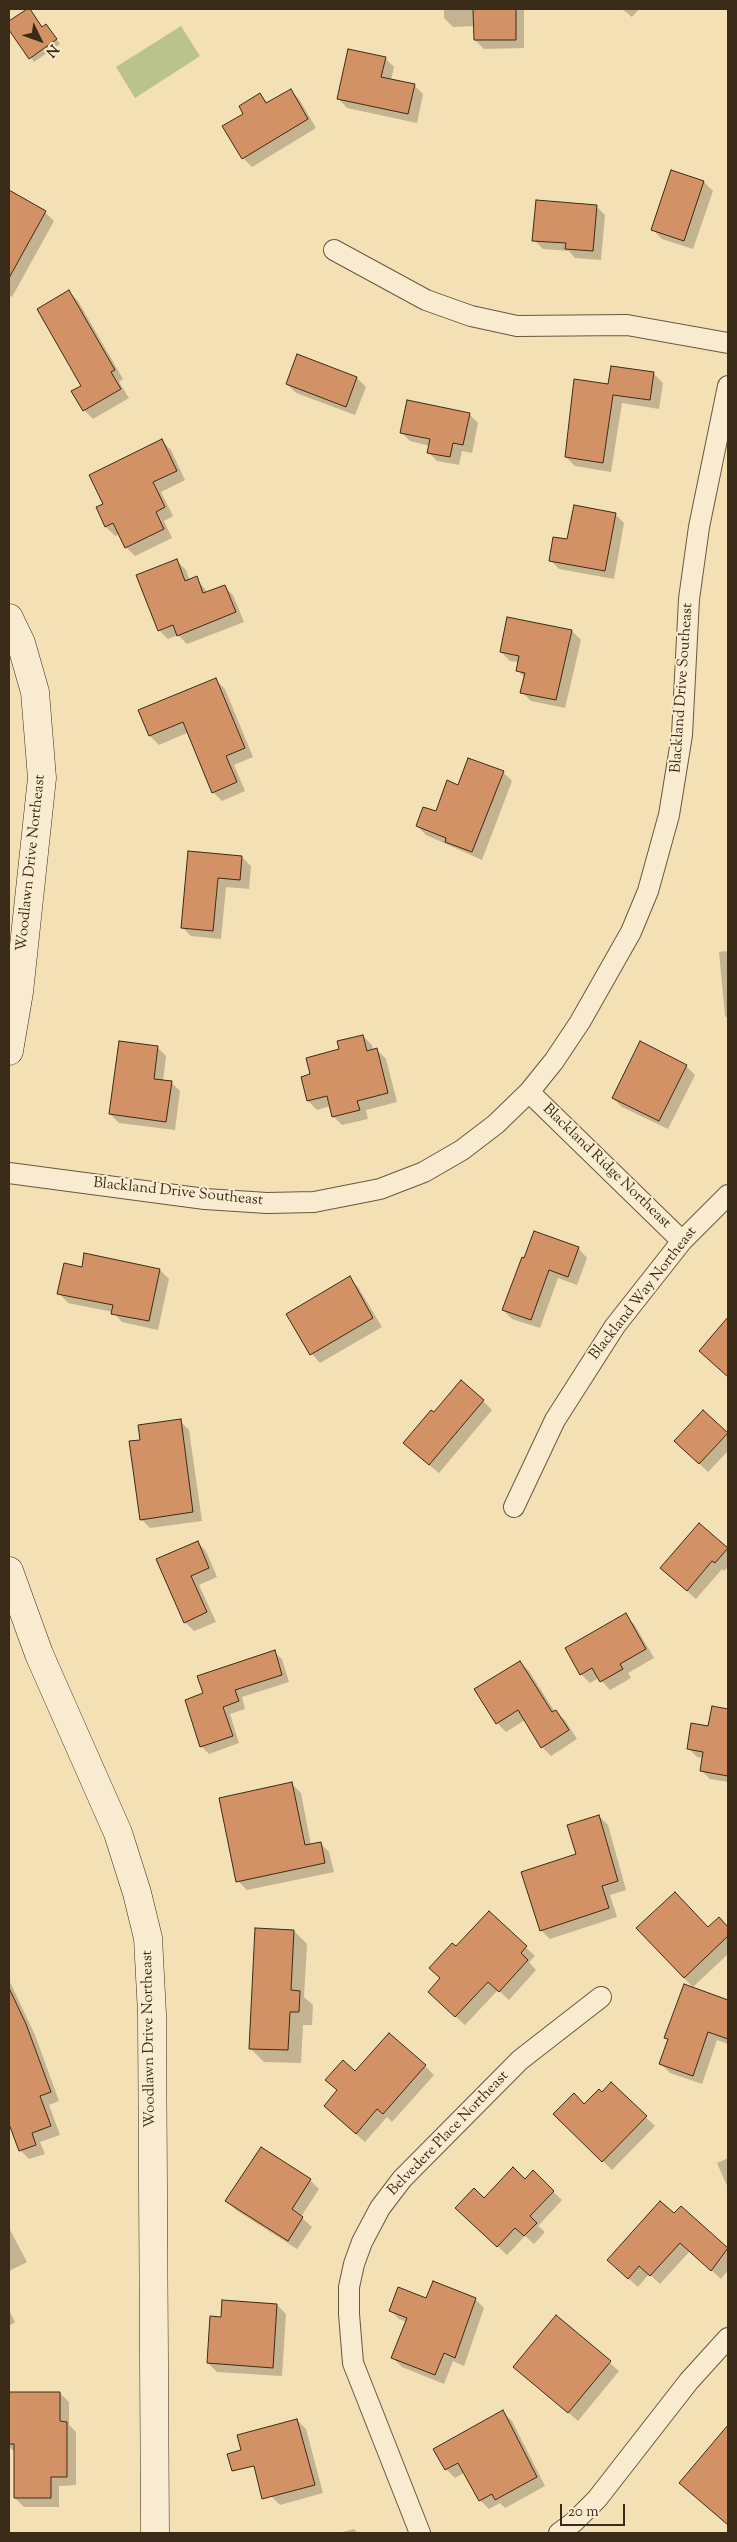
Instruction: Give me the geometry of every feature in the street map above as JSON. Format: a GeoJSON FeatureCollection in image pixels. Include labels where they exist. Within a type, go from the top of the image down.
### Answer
{"type":"FeatureCollection","features":[{"type":"Feature","properties":{"kind":"street"},"geometry":{"type":"LineString","coordinates":[[334,250],[426,300],[471,316],[517,326],[627,326],[728,343]]}},
{"type":"Feature","properties":{"kind":"street","name":"Blackland Drive Southeast"},"geometry":{"type":"LineString","coordinates":[[9,1173],[205,1199],[267,1203],[314,1202],[380,1189],[424,1172],[462,1150],[483,1135],[529,1092],[580,1022],[631,932],[648,891],[670,815],[682,736],[689,599],[699,527],[728,386]]}},
{"type":"Feature","properties":{"kind":"street","name":"Woodlawn Drive Northeast"},"geometry":{"type":"LineString","coordinates":[[9,618],[20,643],[35,692],[42,778],[19,992],[9,1051]]}},
{"type":"Feature","properties":{"kind":"street","name":"Blackland Ridge Northeast"},"geometry":{"type":"LineString","coordinates":[[529,1092],[682,1241]]}},
{"type":"Feature","properties":{"kind":"street","name":"Blackland Way Northeast"},"geometry":{"type":"LineString","coordinates":[[514,1507],[555,1420],[615,1326],[682,1241],[728,1195]]}},
{"type":"Feature","properties":{"kind":"street","name":"Woodlawn Drive Northeast"},"geometry":{"type":"LineString","coordinates":[[9,1571],[39,1654],[118,1833],[137,1893],[148,1938],[152,2024],[155,2533]]}},
{"type":"Feature","properties":{"kind":"street","name":"Belvedere Place Northeast"},"geometry":{"type":"LineString","coordinates":[[420,2533],[353,2363],[349,2314],[350,2287],[354,2264],[362,2242],[380,2208],[402,2179],[520,2060],[601,1997]]}},
{"type":"Feature","properties":{"kind":"street"},"geometry":{"type":"LineString","coordinates":[[559,2533],[574,2522],[597,2499],[689,2381],[728,2338]]}},
{"type":"Feature","properties":{"kind":"green space"},"geometry":{"type":"Polygon","coordinates":[[[181,26],[200,56],[135,98],[116,67],[181,26]]]}},
{"type":"Feature","properties":{"kind":"building"},"geometry":{"type":"Polygon","coordinates":[[[30,9],[42,27],[46,24],[57,39],[29,59],[9,30],[9,21],[30,9]]]}},
{"type":"Feature","properties":{"kind":"building"},"geometry":{"type":"Polygon","coordinates":[[[473,9],[516,9],[516,40],[474,40],[473,9]]]}},
{"type":"Feature","properties":{"kind":"building"},"geometry":{"type":"Polygon","coordinates":[[[348,49],[386,57],[381,77],[415,84],[408,114],[337,99],[348,49]]]}},
{"type":"Feature","properties":{"kind":"building"},"geometry":{"type":"Polygon","coordinates":[[[291,89],[308,119],[242,159],[222,126],[243,114],[239,106],[260,93],[266,103],[291,89]]]}},
{"type":"Feature","properties":{"kind":"building"},"geometry":{"type":"Polygon","coordinates":[[[671,170],[704,181],[684,241],[651,230],[671,170]]]}},
{"type":"Feature","properties":{"kind":"building"},"geometry":{"type":"Polygon","coordinates":[[[9,190],[46,211],[9,278],[9,190]]]}},
{"type":"Feature","properties":{"kind":"building"},"geometry":{"type":"Polygon","coordinates":[[[536,200],[597,205],[593,251],[565,249],[566,243],[532,241],[536,200]]]}},
{"type":"Feature","properties":{"kind":"building"},"geometry":{"type":"Polygon","coordinates":[[[69,290],[115,370],[111,372],[121,389],[83,411],[71,391],[81,386],[37,309],[69,290]]]}},
{"type":"Feature","properties":{"kind":"building"},"geometry":{"type":"Polygon","coordinates":[[[297,354],[357,377],[346,407],[286,384],[297,354]]]}},
{"type":"Feature","properties":{"kind":"building"},"geometry":{"type":"Polygon","coordinates":[[[611,366],[654,372],[650,400],[613,395],[603,463],[565,457],[574,379],[608,384],[611,366]]]}},
{"type":"Feature","properties":{"kind":"building"},"geometry":{"type":"Polygon","coordinates":[[[407,400],[470,413],[463,445],[453,443],[450,457],[427,453],[430,439],[400,433],[407,400]]]}},
{"type":"Feature","properties":{"kind":"building"},"geometry":{"type":"Polygon","coordinates":[[[162,439],[177,471],[153,482],[165,507],[156,512],[164,529],[125,548],[113,523],[105,527],[96,507],[103,504],[89,475],[162,439]]]}},
{"type":"Feature","properties":{"kind":"building"},"geometry":{"type":"Polygon","coordinates":[[[574,505],[616,513],[605,571],[549,561],[553,537],[567,539],[574,505]]]}},
{"type":"Feature","properties":{"kind":"building"},"geometry":{"type":"Polygon","coordinates":[[[177,559],[185,581],[197,576],[203,593],[225,585],[236,612],[177,636],[173,625],[158,631],[136,575],[177,559]]]}},
{"type":"Feature","properties":{"kind":"building"},"geometry":{"type":"Polygon","coordinates":[[[507,617],[572,630],[556,700],[520,693],[525,673],[516,671],[519,656],[500,652],[507,617]]]}},
{"type":"Feature","properties":{"kind":"building"},"geometry":{"type":"Polygon","coordinates":[[[216,678],[245,748],[226,756],[237,782],[212,793],[183,722],[149,736],[138,710],[216,678]]]}},
{"type":"Feature","properties":{"kind":"building"},"geometry":{"type":"Polygon","coordinates":[[[468,758],[504,771],[472,852],[445,842],[446,838],[416,826],[423,807],[436,811],[447,780],[458,785],[468,758]]]}},
{"type":"Feature","properties":{"kind":"building"},"geometry":{"type":"Polygon","coordinates":[[[188,851],[242,856],[240,880],[218,878],[213,931],[181,928],[188,851]]]}},
{"type":"Feature","properties":{"kind":"building"},"geometry":{"type":"Polygon","coordinates":[[[363,1035],[367,1051],[377,1048],[388,1093],[357,1101],[360,1110],[332,1117],[327,1096],[307,1101],[301,1077],[310,1074],[306,1058],[339,1049],[337,1041],[363,1035]]]}},
{"type":"Feature","properties":{"kind":"building"},"geometry":{"type":"Polygon","coordinates":[[[119,1041],[158,1046],[154,1079],[172,1081],[166,1122],[109,1114],[119,1041]]]}},
{"type":"Feature","properties":{"kind":"building"},"geometry":{"type":"Polygon","coordinates":[[[640,1041],[687,1065],[659,1121],[612,1098],[640,1041]]]}},
{"type":"Feature","properties":{"kind":"building"},"geometry":{"type":"Polygon","coordinates":[[[534,1231],[579,1247],[568,1277],[549,1270],[531,1320],[502,1310],[534,1231]]]}},
{"type":"Feature","properties":{"kind":"building"},"geometry":{"type":"Polygon","coordinates":[[[84,1253],[160,1269],[149,1321],[111,1314],[113,1305],[57,1294],[64,1263],[82,1267],[84,1253]]]}},
{"type":"Feature","properties":{"kind":"building"},"geometry":{"type":"Polygon","coordinates":[[[350,1276],[373,1318],[310,1355],[286,1314],[350,1276]]]}},
{"type":"Feature","properties":{"kind":"building"},"geometry":{"type":"Polygon","coordinates":[[[728,1317],[728,1377],[699,1351],[728,1317]]]}},
{"type":"Feature","properties":{"kind":"building"},"geometry":{"type":"Polygon","coordinates":[[[461,1380],[484,1400],[429,1465],[403,1443],[431,1410],[434,1412],[461,1380]]]}},
{"type":"Feature","properties":{"kind":"building"},"geometry":{"type":"Polygon","coordinates":[[[703,1410],[728,1433],[699,1464],[674,1441],[703,1410]]]}},
{"type":"Feature","properties":{"kind":"building"},"geometry":{"type":"Polygon","coordinates":[[[181,1419],[193,1512],[140,1520],[129,1441],[140,1440],[138,1425],[181,1419]]]}},
{"type":"Feature","properties":{"kind":"building"},"geometry":{"type":"Polygon","coordinates":[[[699,1523],[728,1548],[715,1563],[712,1561],[687,1591],[660,1568],[699,1523]]]}},
{"type":"Feature","properties":{"kind":"building"},"geometry":{"type":"Polygon","coordinates":[[[198,1541],[209,1568],[191,1576],[207,1612],[184,1623],[156,1559],[198,1541]]]}},
{"type":"Feature","properties":{"kind":"building"},"geometry":{"type":"Polygon","coordinates":[[[626,1613],[646,1649],[620,1664],[623,1669],[600,1682],[592,1668],[580,1675],[565,1648],[626,1613]]]}},
{"type":"Feature","properties":{"kind":"building"},"geometry":{"type":"Polygon","coordinates":[[[275,1650],[282,1675],[235,1690],[239,1701],[223,1707],[233,1736],[200,1747],[185,1700],[203,1693],[197,1676],[275,1650]]]}},
{"type":"Feature","properties":{"kind":"building"},"geometry":{"type":"Polygon","coordinates":[[[520,1661],[552,1712],[556,1710],[569,1730],[541,1748],[518,1710],[496,1724],[474,1689],[520,1661]]]}},
{"type":"Feature","properties":{"kind":"building"},"geometry":{"type":"Polygon","coordinates":[[[712,1706],[728,1709],[728,1776],[700,1771],[703,1752],[687,1749],[691,1723],[708,1726],[712,1706]]]}},
{"type":"Feature","properties":{"kind":"building"},"geometry":{"type":"Polygon","coordinates":[[[292,1782],[305,1845],[321,1842],[325,1863],[236,1882],[219,1798],[292,1782]]]}},
{"type":"Feature","properties":{"kind":"building"},"geometry":{"type":"Polygon","coordinates":[[[599,1815],[618,1881],[602,1886],[609,1908],[540,1931],[521,1872],[576,1854],[567,1825],[599,1815]]]}},
{"type":"Feature","properties":{"kind":"building"},"geometry":{"type":"Polygon","coordinates":[[[675,1892],[708,1927],[719,1917],[728,1927],[728,1936],[684,1978],[636,1928],[675,1892]]]}},
{"type":"Feature","properties":{"kind":"building"},"geometry":{"type":"Polygon","coordinates":[[[489,1911],[527,1946],[521,1953],[528,1960],[499,1992],[488,1982],[455,2017],[428,1992],[440,1978],[429,1968],[452,1943],[456,1946],[489,1911]]]}},
{"type":"Feature","properties":{"kind":"building"},"geometry":{"type":"Polygon","coordinates":[[[255,1928],[294,1930],[291,1990],[300,1991],[299,2012],[290,2012],[288,2050],[249,2049],[255,1928]]]}},
{"type":"Feature","properties":{"kind":"building"},"geometry":{"type":"Polygon","coordinates":[[[684,1984],[728,2000],[728,2039],[708,2032],[693,2076],[659,2064],[668,2039],[664,2038],[684,1984]]]}},
{"type":"Feature","properties":{"kind":"building"},"geometry":{"type":"Polygon","coordinates":[[[9,1988],[26,2024],[51,2092],[40,2096],[51,2126],[32,2133],[36,2145],[19,2151],[9,2124],[9,1988]]]}},
{"type":"Feature","properties":{"kind":"building"},"geometry":{"type":"Polygon","coordinates":[[[389,2033],[426,2065],[383,2114],[377,2109],[356,2134],[324,2106],[337,2090],[325,2080],[343,2060],[355,2071],[389,2033]]]}},
{"type":"Feature","properties":{"kind":"building"},"geometry":{"type":"Polygon","coordinates":[[[611,2082],[647,2116],[602,2162],[553,2114],[574,2093],[584,2104],[599,2089],[602,2092],[611,2082]]]}},
{"type":"Feature","properties":{"kind":"building"},"geometry":{"type":"Polygon","coordinates":[[[261,2147],[311,2179],[292,2209],[303,2217],[288,2241],[225,2201],[261,2147]]]}},
{"type":"Feature","properties":{"kind":"building"},"geometry":{"type":"Polygon","coordinates":[[[513,2167],[525,2179],[533,2170],[554,2191],[530,2216],[537,2223],[524,2236],[515,2228],[497,2247],[455,2208],[474,2188],[484,2198],[513,2167]]]}},
{"type":"Feature","properties":{"kind":"building"},"geometry":{"type":"Polygon","coordinates":[[[660,2201],[674,2213],[681,2206],[728,2248],[711,2271],[680,2243],[650,2276],[639,2266],[628,2279],[607,2260],[660,2201]]]}},
{"type":"Feature","properties":{"kind":"building"},"geometry":{"type":"Polygon","coordinates":[[[433,2281],[476,2298],[455,2358],[444,2353],[435,2375],[391,2358],[407,2318],[389,2311],[398,2287],[426,2298],[433,2281]]]}},
{"type":"Feature","properties":{"kind":"building"},"geometry":{"type":"Polygon","coordinates":[[[222,2300],[277,2304],[273,2368],[207,2363],[210,2316],[221,2317],[222,2300]]]}},
{"type":"Feature","properties":{"kind":"building"},"geometry":{"type":"Polygon","coordinates":[[[556,2315],[611,2361],[568,2413],[513,2367],[556,2315]]]}},
{"type":"Feature","properties":{"kind":"building"},"geometry":{"type":"Polygon","coordinates":[[[9,2392],[60,2392],[60,2421],[67,2422],[67,2477],[51,2477],[51,2498],[14,2498],[14,2444],[9,2444],[9,2392]]]}},
{"type":"Feature","properties":{"kind":"building"},"geometry":{"type":"Polygon","coordinates":[[[503,2410],[537,2477],[495,2500],[492,2494],[479,2501],[458,2463],[445,2470],[433,2449],[503,2410]]]}},
{"type":"Feature","properties":{"kind":"building"},"geometry":{"type":"Polygon","coordinates":[[[297,2419],[315,2485],[262,2499],[254,2466],[232,2471],[227,2454],[241,2450],[237,2435],[297,2419]]]}},
{"type":"Feature","properties":{"kind":"building"},"geometry":{"type":"Polygon","coordinates":[[[728,2425],[728,2525],[679,2483],[728,2425]]]}}]}
